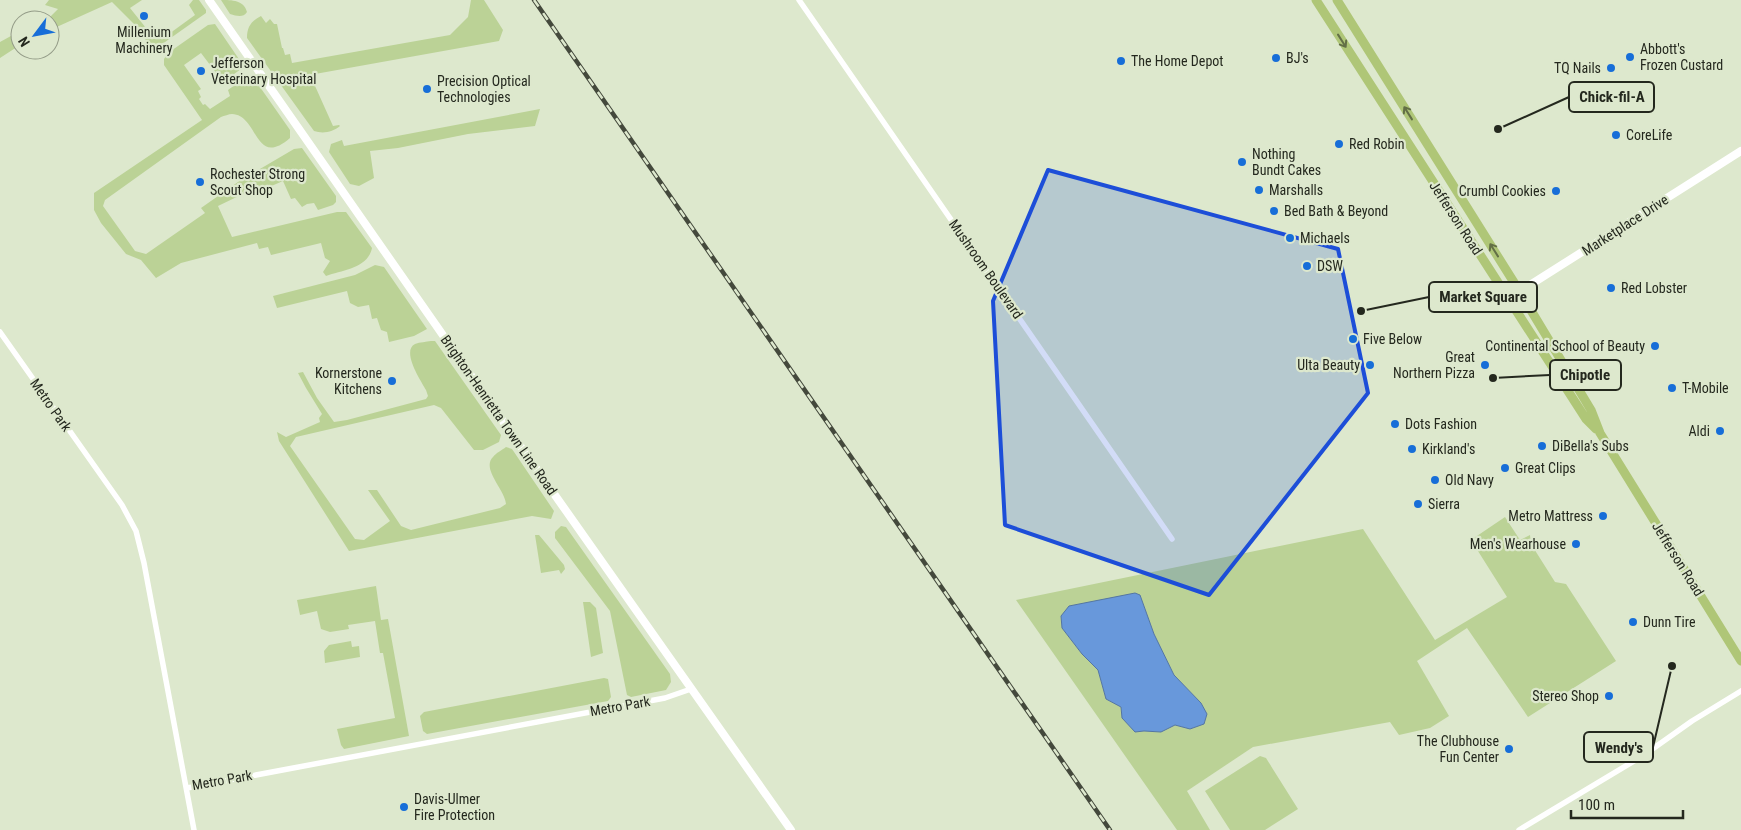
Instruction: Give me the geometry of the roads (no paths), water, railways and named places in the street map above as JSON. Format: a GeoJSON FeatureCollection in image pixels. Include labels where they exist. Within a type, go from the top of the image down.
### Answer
{"type":"FeatureCollection","features":[{"type":"Feature","properties":{"kind":"main road","name":"Jefferson Road"},"geometry":{"type":"LineString","coordinates":[[1316,0],[1586,419],[1600,433]]}},
{"type":"Feature","properties":{"kind":"main road","name":"Jefferson Road"},"geometry":{"type":"LineString","coordinates":[[1337,0],[1520,292],[1591,410],[1600,433],[1741,661]]}},
{"type":"Feature","properties":{"kind":"street","name":"Brighton-Henrietta Town Line Road"},"geometry":{"type":"LineString","coordinates":[[209,0],[791,830]]}},
{"type":"Feature","properties":{"kind":"street","name":"Mushroom Boulevard"},"geometry":{"type":"LineString","coordinates":[[799,0],[1172,539]]}},
{"type":"Feature","properties":{"kind":"street","name":"Marketplace Drive"},"geometry":{"type":"LineString","coordinates":[[1508,299],[1741,150]]}},
{"type":"Feature","properties":{"kind":"street","name":"Metro Park"},"geometry":{"type":"LineString","coordinates":[[0,332],[117,499],[136,531],[144,563],[187,788],[665,698],[691,689]]}},
{"type":"Feature","properties":{"kind":"street"},"geometry":{"type":"LineString","coordinates":[[1519,830],[1644,755],[1692,721],[1741,690]]}},
{"type":"Feature","properties":{"kind":"street"},"geometry":{"type":"LineString","coordinates":[[187,788],[194,830]]}},
{"type":"Feature","properties":{"kind":"water"},"geometry":{"type":"Polygon","coordinates":[[[1135,593],[1140,595],[1154,634],[1174,675],[1201,703],[1207,714],[1204,724],[1190,729],[1175,725],[1161,732],[1135,732],[1122,718],[1121,707],[1106,699],[1098,670],[1082,654],[1062,628],[1061,616],[1069,606],[1135,593]]]}},
{"type":"Feature","properties":{"kind":"railway"},"geometry":{"type":"LineString","coordinates":[[534,0],[1110,830]]}},
{"type":"Feature","properties":{"kind":"place","name":"Millenium Machinery"},"geometry":{"type":"Point","coordinates":[144,16]}},
{"type":"Feature","properties":{"kind":"place","name":"Abbott's Frozen Custard"},"geometry":{"type":"Point","coordinates":[1630,57]}},
{"type":"Feature","properties":{"kind":"place","name":"BJ's"},"geometry":{"type":"Point","coordinates":[1276,58]}},
{"type":"Feature","properties":{"kind":"place","name":"The Home Depot"},"geometry":{"type":"Point","coordinates":[1121,61]}},
{"type":"Feature","properties":{"kind":"place","name":"TQ Nails"},"geometry":{"type":"Point","coordinates":[1611,68]}},
{"type":"Feature","properties":{"kind":"place","name":"Jefferson Veterinary Hospital"},"geometry":{"type":"Point","coordinates":[201,71]}},
{"type":"Feature","properties":{"kind":"place","name":"Precision Optical Technologies"},"geometry":{"type":"Point","coordinates":[427,89]}},
{"type":"Feature","properties":{"kind":"place","name":"Chick-fil-A"},"geometry":{"type":"Point","coordinates":[1498,129]}},
{"type":"Feature","properties":{"kind":"place","name":"CoreLife"},"geometry":{"type":"Point","coordinates":[1616,135]}},
{"type":"Feature","properties":{"kind":"place","name":"Red Robin"},"geometry":{"type":"Point","coordinates":[1339,144]}},
{"type":"Feature","properties":{"kind":"place","name":"Nothing Bundt Cakes"},"geometry":{"type":"Point","coordinates":[1242,162]}},
{"type":"Feature","properties":{"kind":"place","name":"Rochester Strong Scout Shop"},"geometry":{"type":"Point","coordinates":[200,182]}},
{"type":"Feature","properties":{"kind":"place","name":"Marshalls"},"geometry":{"type":"Point","coordinates":[1259,190]}},
{"type":"Feature","properties":{"kind":"place","name":"Crumbl Cookies"},"geometry":{"type":"Point","coordinates":[1556,191]}},
{"type":"Feature","properties":{"kind":"place","name":"Bed Bath & Beyond"},"geometry":{"type":"Point","coordinates":[1274,211]}},
{"type":"Feature","properties":{"kind":"place","name":"Michaels"},"geometry":{"type":"Point","coordinates":[1290,238]}},
{"type":"Feature","properties":{"kind":"place","name":"DSW"},"geometry":{"type":"Point","coordinates":[1307,266]}},
{"type":"Feature","properties":{"kind":"place","name":"Red Lobster"},"geometry":{"type":"Point","coordinates":[1611,288]}},
{"type":"Feature","properties":{"kind":"place","name":"Market Square"},"geometry":{"type":"Point","coordinates":[1361,311]}},
{"type":"Feature","properties":{"kind":"place","name":"Five Below"},"geometry":{"type":"Point","coordinates":[1353,339]}},
{"type":"Feature","properties":{"kind":"place","name":"Continental School of Beauty"},"geometry":{"type":"Point","coordinates":[1655,346]}},
{"type":"Feature","properties":{"kind":"place","name":"Ulta Beauty"},"geometry":{"type":"Point","coordinates":[1370,365]}},
{"type":"Feature","properties":{"kind":"place","name":"Great Northern Pizza"},"geometry":{"type":"Point","coordinates":[1485,365]}},
{"type":"Feature","properties":{"kind":"place","name":"Chipotle"},"geometry":{"type":"Point","coordinates":[1493,378]}},
{"type":"Feature","properties":{"kind":"place","name":"Kornerstone Kitchens"},"geometry":{"type":"Point","coordinates":[392,381]}},
{"type":"Feature","properties":{"kind":"place","name":"T-Mobile"},"geometry":{"type":"Point","coordinates":[1672,388]}},
{"type":"Feature","properties":{"kind":"place","name":"Dots Fashion"},"geometry":{"type":"Point","coordinates":[1395,424]}},
{"type":"Feature","properties":{"kind":"place","name":"Aldi"},"geometry":{"type":"Point","coordinates":[1720,431]}},
{"type":"Feature","properties":{"kind":"place","name":"DiBella's Subs"},"geometry":{"type":"Point","coordinates":[1542,446]}},
{"type":"Feature","properties":{"kind":"place","name":"Kirkland's"},"geometry":{"type":"Point","coordinates":[1412,449]}},
{"type":"Feature","properties":{"kind":"place","name":"Great Clips"},"geometry":{"type":"Point","coordinates":[1505,468]}},
{"type":"Feature","properties":{"kind":"place","name":"Old Navy"},"geometry":{"type":"Point","coordinates":[1435,480]}},
{"type":"Feature","properties":{"kind":"place","name":"Sierra"},"geometry":{"type":"Point","coordinates":[1418,504]}},
{"type":"Feature","properties":{"kind":"place","name":"Metro Mattress"},"geometry":{"type":"Point","coordinates":[1603,516]}},
{"type":"Feature","properties":{"kind":"place","name":"Men's Wearhouse"},"geometry":{"type":"Point","coordinates":[1576,544]}},
{"type":"Feature","properties":{"kind":"place","name":"Dunn Tire"},"geometry":{"type":"Point","coordinates":[1633,622]}},
{"type":"Feature","properties":{"kind":"place","name":"Wendy's"},"geometry":{"type":"Point","coordinates":[1672,666]}},
{"type":"Feature","properties":{"kind":"place","name":"Stereo Shop"},"geometry":{"type":"Point","coordinates":[1609,696]}},
{"type":"Feature","properties":{"kind":"place","name":"The Clubhouse Fun Center"},"geometry":{"type":"Point","coordinates":[1509,749]}},
{"type":"Feature","properties":{"kind":"place","name":"Davis-Ulmer Fire Protection"},"geometry":{"type":"Point","coordinates":[404,807]}}]}
